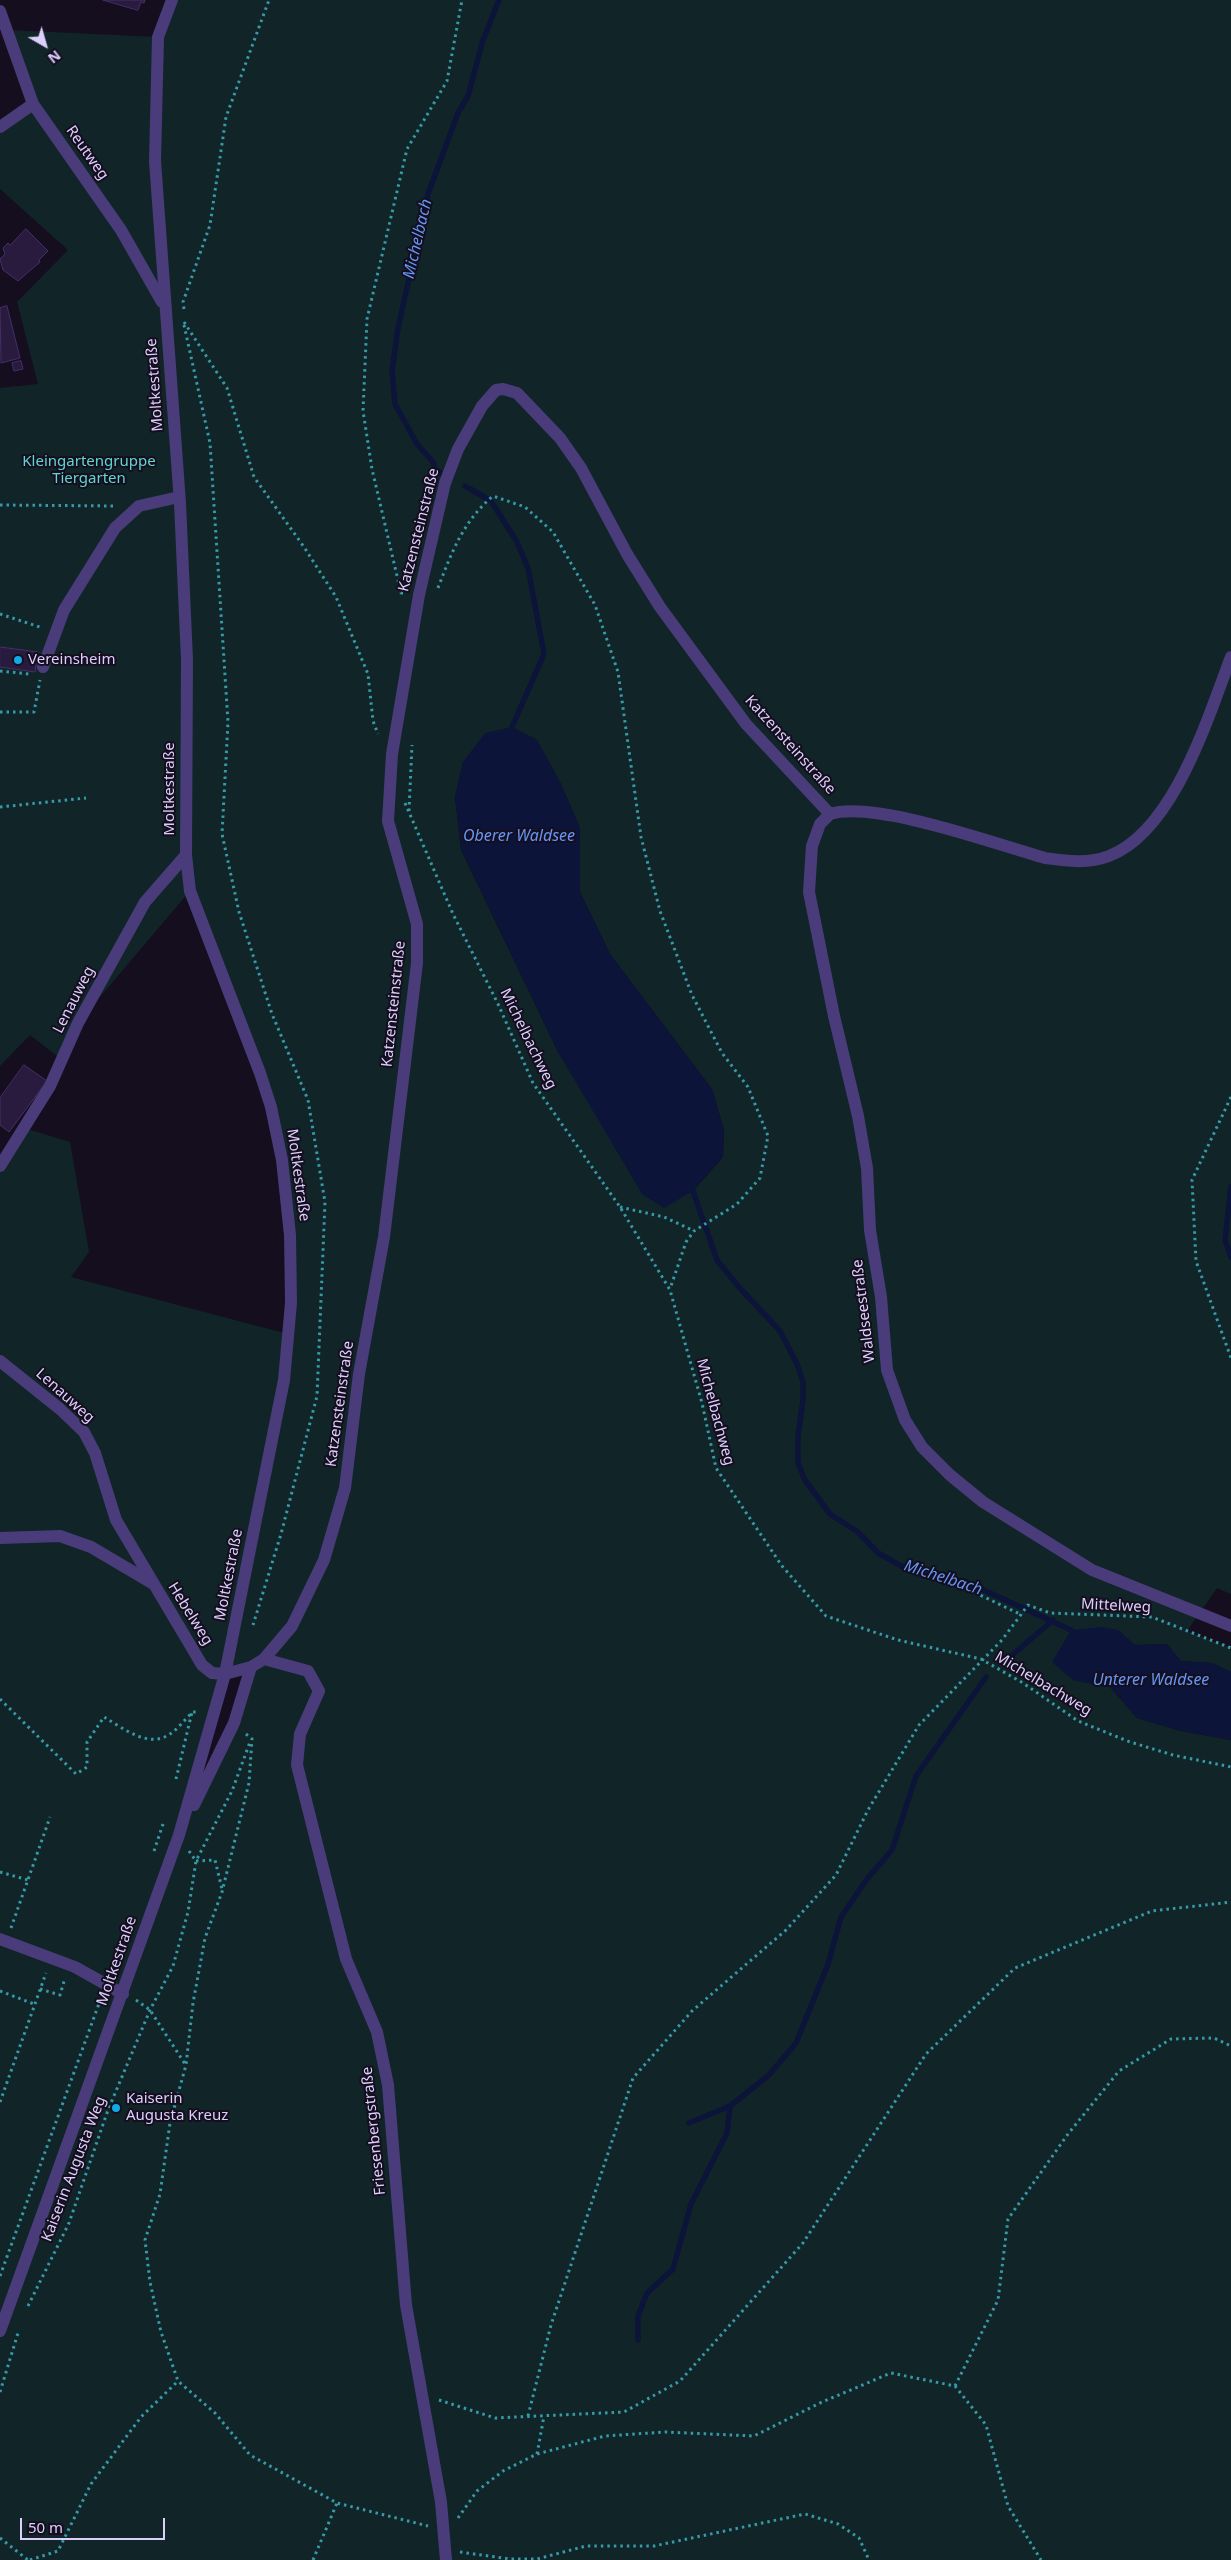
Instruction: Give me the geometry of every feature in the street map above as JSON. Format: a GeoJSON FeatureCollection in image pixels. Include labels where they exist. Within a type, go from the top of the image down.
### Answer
{"type":"FeatureCollection","features":[{"type":"Feature","properties":{"kind":"street","name":"Moltkestraße"},"geometry":{"type":"LineString","coordinates":[[0,2330],[179,1835],[226,1674],[284,1380],[291,1303],[290,1235],[282,1160],[271,1107],[190,891],[186,855],[187,660],[179,497],[154,161],[158,37],[172,0]]}},
{"type":"Feature","properties":{"kind":"street","name":"Reutweg"},"geometry":{"type":"LineString","coordinates":[[0,11],[33,104],[121,230],[165,306]]}},
{"type":"Feature","properties":{"kind":"street"},"geometry":{"type":"LineString","coordinates":[[0,128],[33,104]]}},
{"type":"Feature","properties":{"kind":"street","name":"Katzensteinstraße"},"geometry":{"type":"LineString","coordinates":[[226,1674],[250,1667],[264,1659],[292,1626],[324,1560],[345,1488],[359,1374],[384,1237],[417,963],[417,924],[388,821],[391,764],[419,596],[436,516],[445,483],[458,449],[489,396],[496,390],[510,390],[529,404],[565,446],[581,468],[627,554],[660,607],[746,724],[830,814],[843,810],[882,814],[1045,858],[1072,862],[1093,861],[1108,857],[1122,850],[1147,829],[1180,780],[1198,743],[1231,657]]}},
{"type":"Feature","properties":{"kind":"street"},"geometry":{"type":"LineString","coordinates":[[42,671],[64,610],[115,528],[139,506],[179,497]]}},
{"type":"Feature","properties":{"kind":"street","name":"Waldseestraße"},"geometry":{"type":"LineString","coordinates":[[830,814],[820,824],[812,846],[809,892],[834,1016],[858,1116],[867,1168],[870,1230],[881,1297],[887,1370],[905,1420],[922,1447],[950,1475],[983,1502],[1092,1570],[1231,1626]]}},
{"type":"Feature","properties":{"kind":"street","name":"Lenauweg"},"geometry":{"type":"LineString","coordinates":[[0,1166],[50,1086],[78,1023],[145,902],[186,855]]}},
{"type":"Feature","properties":{"kind":"street","name":"Lenauweg"},"geometry":{"type":"LineString","coordinates":[[0,1361],[60,1408],[84,1432],[95,1453],[116,1520]]}},
{"type":"Feature","properties":{"kind":"street","name":"Hebelweg"},"geometry":{"type":"LineString","coordinates":[[116,1520],[202,1665],[212,1673],[226,1674]]}},
{"type":"Feature","properties":{"kind":"street","name":"Hebelweg"},"geometry":{"type":"LineString","coordinates":[[0,1538],[60,1536],[91,1547],[152,1583]]}},
{"type":"Feature","properties":{"kind":"street","name":"Friesenbergstraße"},"geometry":{"type":"LineString","coordinates":[[264,1659],[308,1672],[319,1691],[300,1734],[297,1765],[346,1959],[377,2032],[388,2086],[406,2305],[445,2530],[447,2555]]}},
{"type":"Feature","properties":{"kind":"street"},"geometry":{"type":"LineString","coordinates":[[179,1835],[234,1722],[250,1667]]}},
{"type":"Feature","properties":{"kind":"street"},"geometry":{"type":"LineString","coordinates":[[3,1940],[52,1958],[123,1994]]}},
{"type":"Feature","properties":{"kind":"path"},"geometry":{"type":"LineString","coordinates":[[184,302],[210,225],[226,117],[269,0]]}},
{"type":"Feature","properties":{"kind":"path"},"geometry":{"type":"LineString","coordinates":[[419,596],[401,593],[372,469],[363,411],[367,319],[407,149],[447,81],[462,0]]}},
{"type":"Feature","properties":{"kind":"path"},"geometry":{"type":"LineString","coordinates":[[251,1632],[281,1534],[317,1396],[325,1202],[308,1100],[272,1014],[239,912],[222,834],[228,722],[210,443],[184,322],[227,388],[254,477],[304,547],[336,597],[368,674],[373,721],[380,738]]}},
{"type":"Feature","properties":{"kind":"path"},"geometry":{"type":"LineString","coordinates":[[436,595],[455,544],[483,504],[492,496],[525,507],[553,532],[595,605],[618,672],[641,837],[660,912],[692,995],[722,1053],[748,1087],[768,1136],[760,1178],[737,1204],[694,1231],[686,1242],[670,1290]]}},
{"type":"Feature","properties":{"kind":"path"},"geometry":{"type":"LineString","coordinates":[[0,505],[139,506]]}},
{"type":"Feature","properties":{"kind":"path"},"geometry":{"type":"LineString","coordinates":[[0,614],[55,632]]}},
{"type":"Feature","properties":{"kind":"path"},"geometry":{"type":"LineString","coordinates":[[0,671],[42,671],[34,712],[0,712]]}},
{"type":"Feature","properties":{"kind":"path","name":"Michelbachweg"},"geometry":{"type":"LineString","coordinates":[[413,738],[410,758],[410,814],[453,914],[498,1004],[533,1083],[620,1207],[670,1290],[702,1403],[716,1468],[782,1566],[826,1616],[898,1640],[981,1659],[1023,1683],[1078,1721],[1130,1742],[1173,1755],[1231,1766]]}},
{"type":"Feature","properties":{"kind":"path"},"geometry":{"type":"LineString","coordinates":[[0,807],[86,798]]}},
{"type":"Feature","properties":{"kind":"path"},"geometry":{"type":"LineString","coordinates":[[1231,1097],[1192,1180],[1196,1261],[1231,1358]]}},
{"type":"Feature","properties":{"kind":"path"},"geometry":{"type":"LineString","coordinates":[[620,1207],[664,1217],[694,1231]]}},
{"type":"Feature","properties":{"kind":"path"},"geometry":{"type":"LineString","coordinates":[[528,2416],[551,2325],[633,2078],[692,2011],[786,1930],[836,1875],[868,1810],[919,1725],[1023,1614],[963,1587]]}},
{"type":"Feature","properties":{"kind":"path","name":"Mittelweg"},"geometry":{"type":"LineString","coordinates":[[1023,1614],[1028,1606],[1050,1613],[1152,1616],[1231,1648]]}},
{"type":"Feature","properties":{"kind":"path"},"geometry":{"type":"LineString","coordinates":[[0,1699],[76,1774],[87,1767],[87,1742],[104,1717],[138,1736],[152,1741],[169,1735],[192,1712],[175,1784]]}},
{"type":"Feature","properties":{"kind":"path"},"geometry":{"type":"LineString","coordinates":[[234,1722],[252,1739],[249,1783],[222,1892],[205,1938],[193,2003],[186,2065],[170,2123],[160,2194],[145,2240],[150,2282],[161,2332],[169,2360],[178,2381],[215,2413],[250,2455],[337,2503],[385,2517],[445,2530],[452,2527],[477,2491],[504,2471],[537,2454],[605,2436],[665,2432],[754,2436],[822,2402],[891,2372],[955,2386],[986,2424],[1008,2506],[1042,2560]]}},
{"type":"Feature","properties":{"kind":"path","name":"Kaiserin Augusta Weg"},"geometry":{"type":"LineString","coordinates":[[26,2310],[69,2223],[108,2110],[150,2010],[174,1966],[188,1912],[196,1861],[232,1791],[252,1739]]}},
{"type":"Feature","properties":{"kind":"path"},"geometry":{"type":"LineString","coordinates":[[3,1940],[28,1880],[50,1817]]}},
{"type":"Feature","properties":{"kind":"path"},"geometry":{"type":"LineString","coordinates":[[151,1860],[166,1818]]}},
{"type":"Feature","properties":{"kind":"path"},"geometry":{"type":"LineString","coordinates":[[196,1861],[215,1860],[222,1892]]}},
{"type":"Feature","properties":{"kind":"path"},"geometry":{"type":"LineString","coordinates":[[0,1872],[28,1880]]}},
{"type":"Feature","properties":{"kind":"path"},"geometry":{"type":"LineString","coordinates":[[422,2395],[495,2418],[624,2412],[680,2381],[804,2243],[926,2054],[1015,1968],[1152,1911],[1231,1902]]}},
{"type":"Feature","properties":{"kind":"path"},"geometry":{"type":"LineString","coordinates":[[0,2102],[52,1958]]}},
{"type":"Feature","properties":{"kind":"path"},"geometry":{"type":"LineString","coordinates":[[40,1989],[60,1995],[69,1966]]}},
{"type":"Feature","properties":{"kind":"path"},"geometry":{"type":"LineString","coordinates":[[0,2276],[106,1984]]}},
{"type":"Feature","properties":{"kind":"path"},"geometry":{"type":"LineString","coordinates":[[0,1991],[35,2004]]}},
{"type":"Feature","properties":{"kind":"path"},"geometry":{"type":"LineString","coordinates":[[136,2000],[150,2010],[186,2065]]}},
{"type":"Feature","properties":{"kind":"path"},"geometry":{"type":"LineString","coordinates":[[955,2386],[998,2300],[1008,2219],[1068,2134],[1119,2071],[1170,2039],[1214,2038],[1231,2046]]}},
{"type":"Feature","properties":{"kind":"path"},"geometry":{"type":"LineString","coordinates":[[0,2392],[20,2326]]}},
{"type":"Feature","properties":{"kind":"path"},"geometry":{"type":"LineString","coordinates":[[0,2538],[29,2560],[58,2551],[91,2484],[140,2418],[178,2381]]}},
{"type":"Feature","properties":{"kind":"path"},"geometry":{"type":"LineString","coordinates":[[537,2454],[544,2416]]}},
{"type":"Feature","properties":{"kind":"path"},"geometry":{"type":"LineString","coordinates":[[313,2560],[337,2503]]}},
{"type":"Feature","properties":{"kind":"path"},"geometry":{"type":"LineString","coordinates":[[447,2555],[538,2559],[586,2546],[654,2546],[805,2514],[838,2524],[859,2538],[869,2560]]}},
{"type":"Feature","properties":{"kind":"green space","name":"Kleingartengruppe Tiergarten"},"geometry":{"type":"Polygon","coordinates":[[[172,0],[1231,0],[1231,1594],[1217,1588],[1187,1631],[1231,1648],[1231,1672],[1212,1663],[1181,1661],[1167,1644],[1135,1645],[1118,1630],[1073,1680],[1110,1687],[1137,1718],[1181,1731],[1231,1740],[1231,2560],[0,2560],[0,1166],[24,1128],[70,1142],[89,1252],[71,1277],[288,1334],[291,1303],[271,1107],[189,892],[78,1023],[62,1060],[30,1035],[0,1066],[0,388],[38,384],[17,302],[68,250],[0,189],[0,129],[33,104],[7,30],[158,37],[172,0]],[[512,727],[463,762],[455,797],[461,850],[558,1052],[601,1121],[693,1191],[723,1157],[724,1130],[712,1089],[610,954],[580,892],[580,828],[561,784],[537,740],[512,727]],[[250,1668],[225,1674],[180,1831],[234,1723],[250,1668]]]}},
{"type":"Feature","properties":{"kind":"water","name":"Oberer Waldsee"},"geometry":{"type":"Polygon","coordinates":[[[512,727],[537,740],[561,784],[580,828],[580,892],[610,954],[712,1089],[724,1130],[723,1156],[693,1191],[664,1208],[642,1194],[558,1052],[461,849],[455,797],[463,762],[485,733],[512,727]]]}},
{"type":"Feature","properties":{"kind":"water","name":"Unterer Waldsee"},"geometry":{"type":"Polygon","coordinates":[[[1102,1627],[1118,1630],[1135,1645],[1167,1644],[1181,1661],[1212,1663],[1231,1672],[1231,1740],[1181,1731],[1137,1718],[1110,1687],[1073,1680],[1052,1662],[1071,1630],[1102,1627]]]}},
{"type":"Feature","properties":{"kind":"building"},"geometry":{"type":"Polygon","coordinates":[[[103,0],[145,0],[144,3],[141,2],[138,10],[103,0]]]}},
{"type":"Feature","properties":{"kind":"building"},"geometry":{"type":"Polygon","coordinates":[[[26,229],[48,251],[39,260],[40,262],[18,281],[3,270],[0,259],[5,254],[3,248],[8,243],[10,245],[26,229]]]}},
{"type":"Feature","properties":{"kind":"building"},"geometry":{"type":"Polygon","coordinates":[[[7,306],[20,358],[1,363],[0,308],[7,306]]]}},
{"type":"Feature","properties":{"kind":"building"},"geometry":{"type":"Polygon","coordinates":[[[21,361],[23,369],[14,371],[12,363],[21,361]]]}},
{"type":"Feature","properties":{"kind":"building","name":"Vereinsheim"},"geometry":{"type":"Polygon","coordinates":[[[0,647],[38,652],[35,672],[0,667],[0,647]]]}},
{"type":"Feature","properties":{"kind":"building"},"geometry":{"type":"Polygon","coordinates":[[[24,1065],[47,1081],[9,1132],[0,1125],[0,1098],[24,1065]]]}},
{"type":"Feature","properties":{"kind":"waterway","name":"Michelbach"},"geometry":{"type":"LineString","coordinates":[[441,473],[435,470],[433,462],[417,444],[395,404],[392,371],[398,328],[428,194],[458,113],[468,96],[483,40],[499,0]]}},
{"type":"Feature","properties":{"kind":"waterway","name":"Michelbach"},"geometry":{"type":"LineString","coordinates":[[465,486],[491,501],[517,542],[528,568],[544,654],[512,727]]}},
{"type":"Feature","properties":{"kind":"waterway"},"geometry":{"type":"LineString","coordinates":[[1231,1187],[1225,1240],[1231,1257]]}},
{"type":"Feature","properties":{"kind":"waterway","name":"Michelbach"},"geometry":{"type":"LineString","coordinates":[[693,1191],[717,1260],[738,1286],[780,1331],[797,1364],[803,1382],[803,1400],[798,1436],[798,1463],[805,1480],[830,1514],[858,1532],[878,1553],[903,1567],[929,1577],[966,1582],[1071,1630]]}},
{"type":"Feature","properties":{"kind":"waterway"},"geometry":{"type":"LineString","coordinates":[[1009,1658],[1053,1620]]}},
{"type":"Feature","properties":{"kind":"waterway"},"geometry":{"type":"LineString","coordinates":[[689,2123],[730,2106],[769,2075],[796,2043],[828,1964],[841,1917],[867,1879],[892,1850],[916,1776],[986,1677]]}},
{"type":"Feature","properties":{"kind":"waterway"},"geometry":{"type":"LineString","coordinates":[[638,2340],[638,2316],[647,2293],[673,2269],[691,2204],[727,2133],[730,2106]]}},
{"type":"Feature","properties":{"kind":"place","name":"Vereinsheim"},"geometry":{"type":"Point","coordinates":[18,660]}},
{"type":"Feature","properties":{"kind":"place","name":"Kaiserin Augusta Kreuz"},"geometry":{"type":"Point","coordinates":[116,2108]}}]}
